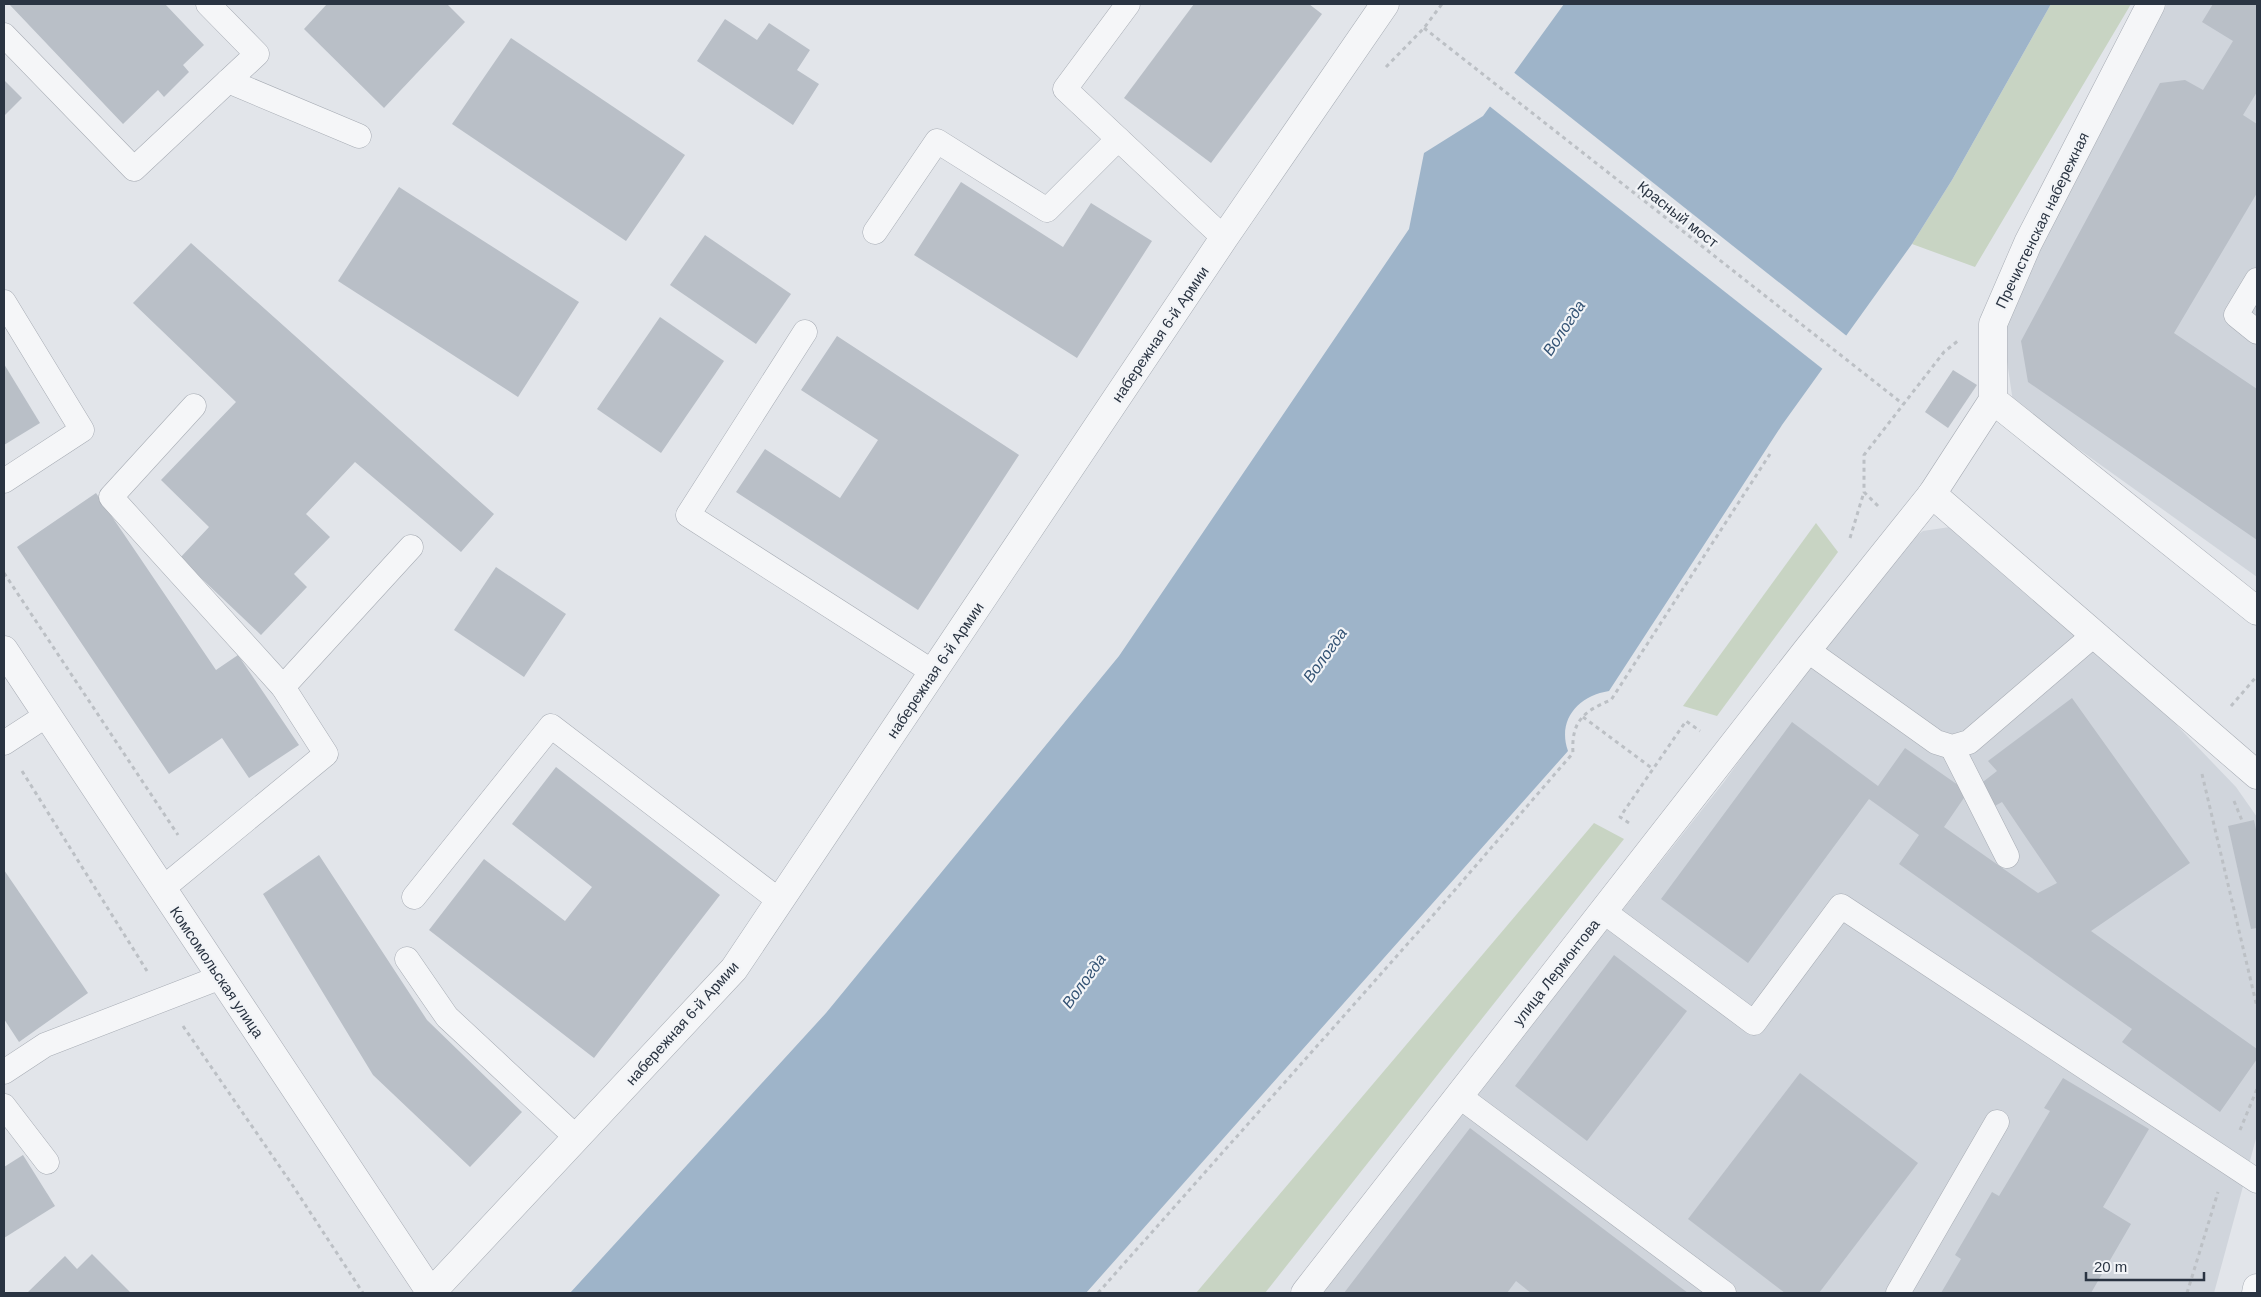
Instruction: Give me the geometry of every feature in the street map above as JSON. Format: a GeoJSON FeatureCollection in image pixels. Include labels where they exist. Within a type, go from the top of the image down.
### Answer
{"type":"FeatureCollection","features":[{"type":"Feature","properties":{"kind":"street","name":"набережная 6-й Армии"},"geometry":{"type":"LineString","coordinates":[[431,1293],[734,970],[1224,238],[1384,4]]}},
{"type":"Feature","properties":{"kind":"street","name":"Пречистенская набережная"},"geometry":{"type":"LineString","coordinates":[[1993,400],[1993,324],[2032,234],[2151,4]]}},
{"type":"Feature","properties":{"kind":"street"},"geometry":{"type":"LineString","coordinates":[[2257,612],[1993,400],[1932,494],[2257,776]]}},
{"type":"Feature","properties":{"kind":"street","name":"улица Лермонтова"},"geometry":{"type":"LineString","coordinates":[[1305,1293],[1807,650],[1932,494]]}},
{"type":"Feature","properties":{"kind":"street","name":"Комсомольская улица"},"geometry":{"type":"LineString","coordinates":[[4,650],[431,1293]]}},
{"type":"Feature","properties":{"kind":"street"},"geometry":{"type":"LineString","coordinates":[[2256,1293],[2257,1288]]}},
{"type":"Feature","properties":{"kind":"lane"},"geometry":{"type":"LineString","coordinates":[[6,41],[134,169],[257,54],[208,4]]}},
{"type":"Feature","properties":{"kind":"lane"},"geometry":{"type":"LineString","coordinates":[[1128,4],[1065,89],[1224,238]]}},
{"type":"Feature","properties":{"kind":"lane"},"geometry":{"type":"LineString","coordinates":[[228,81],[359,136]]}},
{"type":"Feature","properties":{"kind":"lane"},"geometry":{"type":"LineString","coordinates":[[875,232],[937,141],[1047,210],[1118,139]]}},
{"type":"Feature","properties":{"kind":"lane"},"geometry":{"type":"LineString","coordinates":[[2257,280],[2236,315],[2257,332]]}},
{"type":"Feature","properties":{"kind":"lane"},"geometry":{"type":"LineString","coordinates":[[4,302],[82,430],[4,480]]}},
{"type":"Feature","properties":{"kind":"lane"},"geometry":{"type":"LineString","coordinates":[[805,332],[688,515],[933,672]]}},
{"type":"Feature","properties":{"kind":"lane"},"geometry":{"type":"LineString","coordinates":[[162,889],[196,863],[326,754],[283,687],[111,497],[194,406]]}},
{"type":"Feature","properties":{"kind":"lane"},"geometry":{"type":"LineString","coordinates":[[283,687],[411,547]]}},
{"type":"Feature","properties":{"kind":"lane"},"geometry":{"type":"LineString","coordinates":[[1807,650],[1936,742],[1952,747],[1969,742],[2095,634]]}},
{"type":"Feature","properties":{"kind":"lane"},"geometry":{"type":"LineString","coordinates":[[4,743],[47,715]]}},
{"type":"Feature","properties":{"kind":"lane"},"geometry":{"type":"LineString","coordinates":[[414,897],[551,726],[780,901]]}},
{"type":"Feature","properties":{"kind":"lane"},"geometry":{"type":"LineString","coordinates":[[1952,747],[2007,856]]}},
{"type":"Feature","properties":{"kind":"lane"},"geometry":{"type":"LineString","coordinates":[[1603,911],[1754,1023],[1841,906],[2257,1181]]}},
{"type":"Feature","properties":{"kind":"lane"},"geometry":{"type":"LineString","coordinates":[[407,959],[447,1017],[577,1138]]}},
{"type":"Feature","properties":{"kind":"lane"},"geometry":{"type":"LineString","coordinates":[[4,1072],[45,1045],[221,977]]}},
{"type":"Feature","properties":{"kind":"lane"},"geometry":{"type":"LineString","coordinates":[[1459,1096],[1724,1293]]}},
{"type":"Feature","properties":{"kind":"lane"},"geometry":{"type":"LineString","coordinates":[[4,1106],[47,1162]]}},
{"type":"Feature","properties":{"kind":"lane"},"geometry":{"type":"LineString","coordinates":[[1898,1293],[1997,1122]]}},
{"type":"Feature","properties":{"kind":"path"},"geometry":{"type":"LineString","coordinates":[[1382,71],[1424,28],[1442,4]]}},
{"type":"Feature","properties":{"kind":"path","name":"Красный мост"},"geometry":{"type":"LineString","coordinates":[[1424,28],[1903,404]]}},
{"type":"Feature","properties":{"kind":"path"},"geometry":{"type":"LineString","coordinates":[[1885,512],[1864,492],[1864,455],[1944,352]]}},
{"type":"Feature","properties":{"kind":"path"},"geometry":{"type":"LineString","coordinates":[[1098,1293],[1435,913],[1573,753],[1572,739],[1576,726],[1589,709],[1611,700],[1770,454]]}},
{"type":"Feature","properties":{"kind":"path"},"geometry":{"type":"LineString","coordinates":[[4,573],[196,863]]}},
{"type":"Feature","properties":{"kind":"path"},"geometry":{"type":"LineString","coordinates":[[1583,716],[1653,769]]}},
{"type":"Feature","properties":{"kind":"path"},"geometry":{"type":"LineString","coordinates":[[1620,817],[1686,721]]}},
{"type":"Feature","properties":{"kind":"path"},"geometry":{"type":"LineString","coordinates":[[2200,765],[2257,1007]]}},
{"type":"Feature","properties":{"kind":"shaded area"},"geometry":{"type":"Polygon","coordinates":[[[2167,4],[2257,4],[2257,577],[2013,402],[2002,327],[2037,248],[2167,4]]]}},
{"type":"Feature","properties":{"kind":"shaded area"},"geometry":{"type":"Polygon","coordinates":[[[1950,527],[2049,592],[2236,787],[2257,817],[2257,1135],[2214,1293],[1319,1293],[1724,782],[1879,568],[1899,548],[1923,531],[1950,527]]]}},
{"type":"Feature","properties":{"kind":"green space"},"geometry":{"type":"Polygon","coordinates":[[[2051,4],[2131,4],[1975,267],[1912,244],[1952,180],[2051,4]]]}},
{"type":"Feature","properties":{"kind":"green space"},"geometry":{"type":"Polygon","coordinates":[[[1816,523],[1838,552],[1717,716],[1683,706],[1816,523]]]}},
{"type":"Feature","properties":{"kind":"green space"},"geometry":{"type":"Polygon","coordinates":[[[1594,823],[1624,839],[1265,1293],[1196,1293],[1594,823]]]}},
{"type":"Feature","properties":{"kind":"water","name":"Вологда"},"geometry":{"type":"Polygon","coordinates":[[[1564,4],[2051,4],[1952,180],[1912,244],[1782,425],[1609,691],[1588,698],[1573,711],[1565,729],[1568,751],[1086,1293],[570,1293],[826,1013],[1119,656],[1409,229],[1424,153],[1483,116],[1564,4]]]}},
{"type":"Feature","properties":{"kind":"pier"},"geometry":{"type":"Polygon","coordinates":[[[1512,71],[1848,337],[1824,370],[1488,105],[1512,71]]]}},
{"type":"Feature","properties":{"kind":"building"},"geometry":{"type":"Polygon","coordinates":[[[9,4],[165,4],[204,45],[183,65],[189,72],[164,97],[158,90],[123,124],[9,4]]]}},
{"type":"Feature","properties":{"kind":"building"},"geometry":{"type":"Polygon","coordinates":[[[327,4],[447,4],[465,22],[384,108],[304,29],[327,4]]]}},
{"type":"Feature","properties":{"kind":"building"},"geometry":{"type":"Polygon","coordinates":[[[1194,4],[1309,4],[1322,14],[1211,163],[1124,98],[1194,4]]]}},
{"type":"Feature","properties":{"kind":"building"},"geometry":{"type":"Polygon","coordinates":[[[2213,4],[2257,4],[2257,92],[2243,115],[2257,124],[2257,193],[2174,333],[2257,389],[2257,540],[2028,382],[2021,341],[2160,83],[2185,80],[2203,90],[2233,41],[2202,22],[2213,4]]]}},
{"type":"Feature","properties":{"kind":"building"},"geometry":{"type":"Polygon","coordinates":[[[725,19],[757,40],[769,23],[810,50],[797,70],[819,84],[793,125],[697,61],[725,19]]]}},
{"type":"Feature","properties":{"kind":"building"},"geometry":{"type":"Polygon","coordinates":[[[511,38],[685,155],[626,241],[452,124],[511,38]]]}},
{"type":"Feature","properties":{"kind":"building"},"geometry":{"type":"Polygon","coordinates":[[[4,80],[22,98],[4,116],[4,80]]]}},
{"type":"Feature","properties":{"kind":"building"},"geometry":{"type":"Polygon","coordinates":[[[961,182],[1063,247],[1091,203],[1152,241],[1077,358],[914,255],[961,182]]]}},
{"type":"Feature","properties":{"kind":"building"},"geometry":{"type":"Polygon","coordinates":[[[399,187],[579,302],[518,397],[338,281],[399,187]]]}},
{"type":"Feature","properties":{"kind":"building"},"geometry":{"type":"Polygon","coordinates":[[[705,235],[791,294],[756,344],[670,285],[705,235]]]}},
{"type":"Feature","properties":{"kind":"building"},"geometry":{"type":"Polygon","coordinates":[[[191,243],[494,514],[461,552],[355,462],[306,514],[330,537],[294,574],[307,587],[261,635],[180,558],[209,527],[161,480],[236,402],[133,303],[191,243]]]}},
{"type":"Feature","properties":{"kind":"building"},"geometry":{"type":"Polygon","coordinates":[[[660,317],[724,361],[661,453],[597,409],[660,317]]]}},
{"type":"Feature","properties":{"kind":"building"},"geometry":{"type":"Polygon","coordinates":[[[837,336],[1019,455],[918,610],[736,492],[765,449],[840,498],[878,440],[801,390],[837,336]]]}},
{"type":"Feature","properties":{"kind":"building"},"geometry":{"type":"Polygon","coordinates":[[[4,364],[40,423],[4,445],[4,364]]]}},
{"type":"Feature","properties":{"kind":"building"},"geometry":{"type":"Polygon","coordinates":[[[1953,370],[1977,385],[1948,428],[1925,412],[1953,370]]]}},
{"type":"Feature","properties":{"kind":"building"},"geometry":{"type":"Polygon","coordinates":[[[96,493],[216,670],[238,655],[299,745],[249,778],[222,738],[169,774],[17,547],[96,493]]]}},
{"type":"Feature","properties":{"kind":"building"},"geometry":{"type":"Polygon","coordinates":[[[496,567],[566,614],[524,677],[454,630],[496,567]]]}},
{"type":"Feature","properties":{"kind":"building"},"geometry":{"type":"Polygon","coordinates":[[[2072,698],[2190,863],[2091,931],[2257,1049],[2257,1059],[2220,1112],[2122,1042],[2132,1029],[1899,864],[1919,835],[1869,799],[1748,963],[1661,899],[1792,722],[1878,786],[1905,748],[1968,792],[1944,827],[2038,893],[2057,883],[2002,802],[1993,807],[1979,785],[1997,771],[1988,761],[2072,698]]]}},
{"type":"Feature","properties":{"kind":"building"},"geometry":{"type":"Polygon","coordinates":[[[556,767],[720,895],[594,1058],[429,930],[484,859],[565,921],[592,887],[512,824],[556,767]]]}},
{"type":"Feature","properties":{"kind":"building"},"geometry":{"type":"Polygon","coordinates":[[[2254,820],[2257,834],[2257,928],[2251,929],[2228,826],[2254,820]]]}},
{"type":"Feature","properties":{"kind":"building"},"geometry":{"type":"Polygon","coordinates":[[[319,855],[427,1020],[522,1112],[470,1167],[373,1075],[263,894],[319,855]]]}},
{"type":"Feature","properties":{"kind":"building"},"geometry":{"type":"Polygon","coordinates":[[[4,870],[88,993],[19,1042],[4,1019],[4,870]]]}},
{"type":"Feature","properties":{"kind":"building"},"geometry":{"type":"Polygon","coordinates":[[[1614,955],[1687,1011],[1587,1141],[1515,1086],[1614,955]]]}},
{"type":"Feature","properties":{"kind":"building"},"geometry":{"type":"Polygon","coordinates":[[[1800,1073],[1918,1163],[1819,1293],[1785,1293],[1688,1219],[1800,1073]]]}},
{"type":"Feature","properties":{"kind":"building"},"geometry":{"type":"Polygon","coordinates":[[[2063,1078],[2149,1129],[2103,1207],[2131,1224],[2091,1293],[1941,1293],[1961,1259],[1955,1255],[1992,1192],[1999,1196],[2050,1111],[2044,1108],[2063,1078]]]}},
{"type":"Feature","properties":{"kind":"building"},"geometry":{"type":"Polygon","coordinates":[[[1470,1128],[1688,1293],[1531,1293],[1516,1281],[1507,1293],[1344,1293],[1470,1128]]]}},
{"type":"Feature","properties":{"kind":"building"},"geometry":{"type":"Polygon","coordinates":[[[23,1155],[55,1206],[4,1238],[4,1167],[23,1155]]]}},
{"type":"Feature","properties":{"kind":"building"},"geometry":{"type":"Polygon","coordinates":[[[92,1254],[131,1293],[27,1293],[65,1256],[77,1269],[92,1254]]]}}]}
